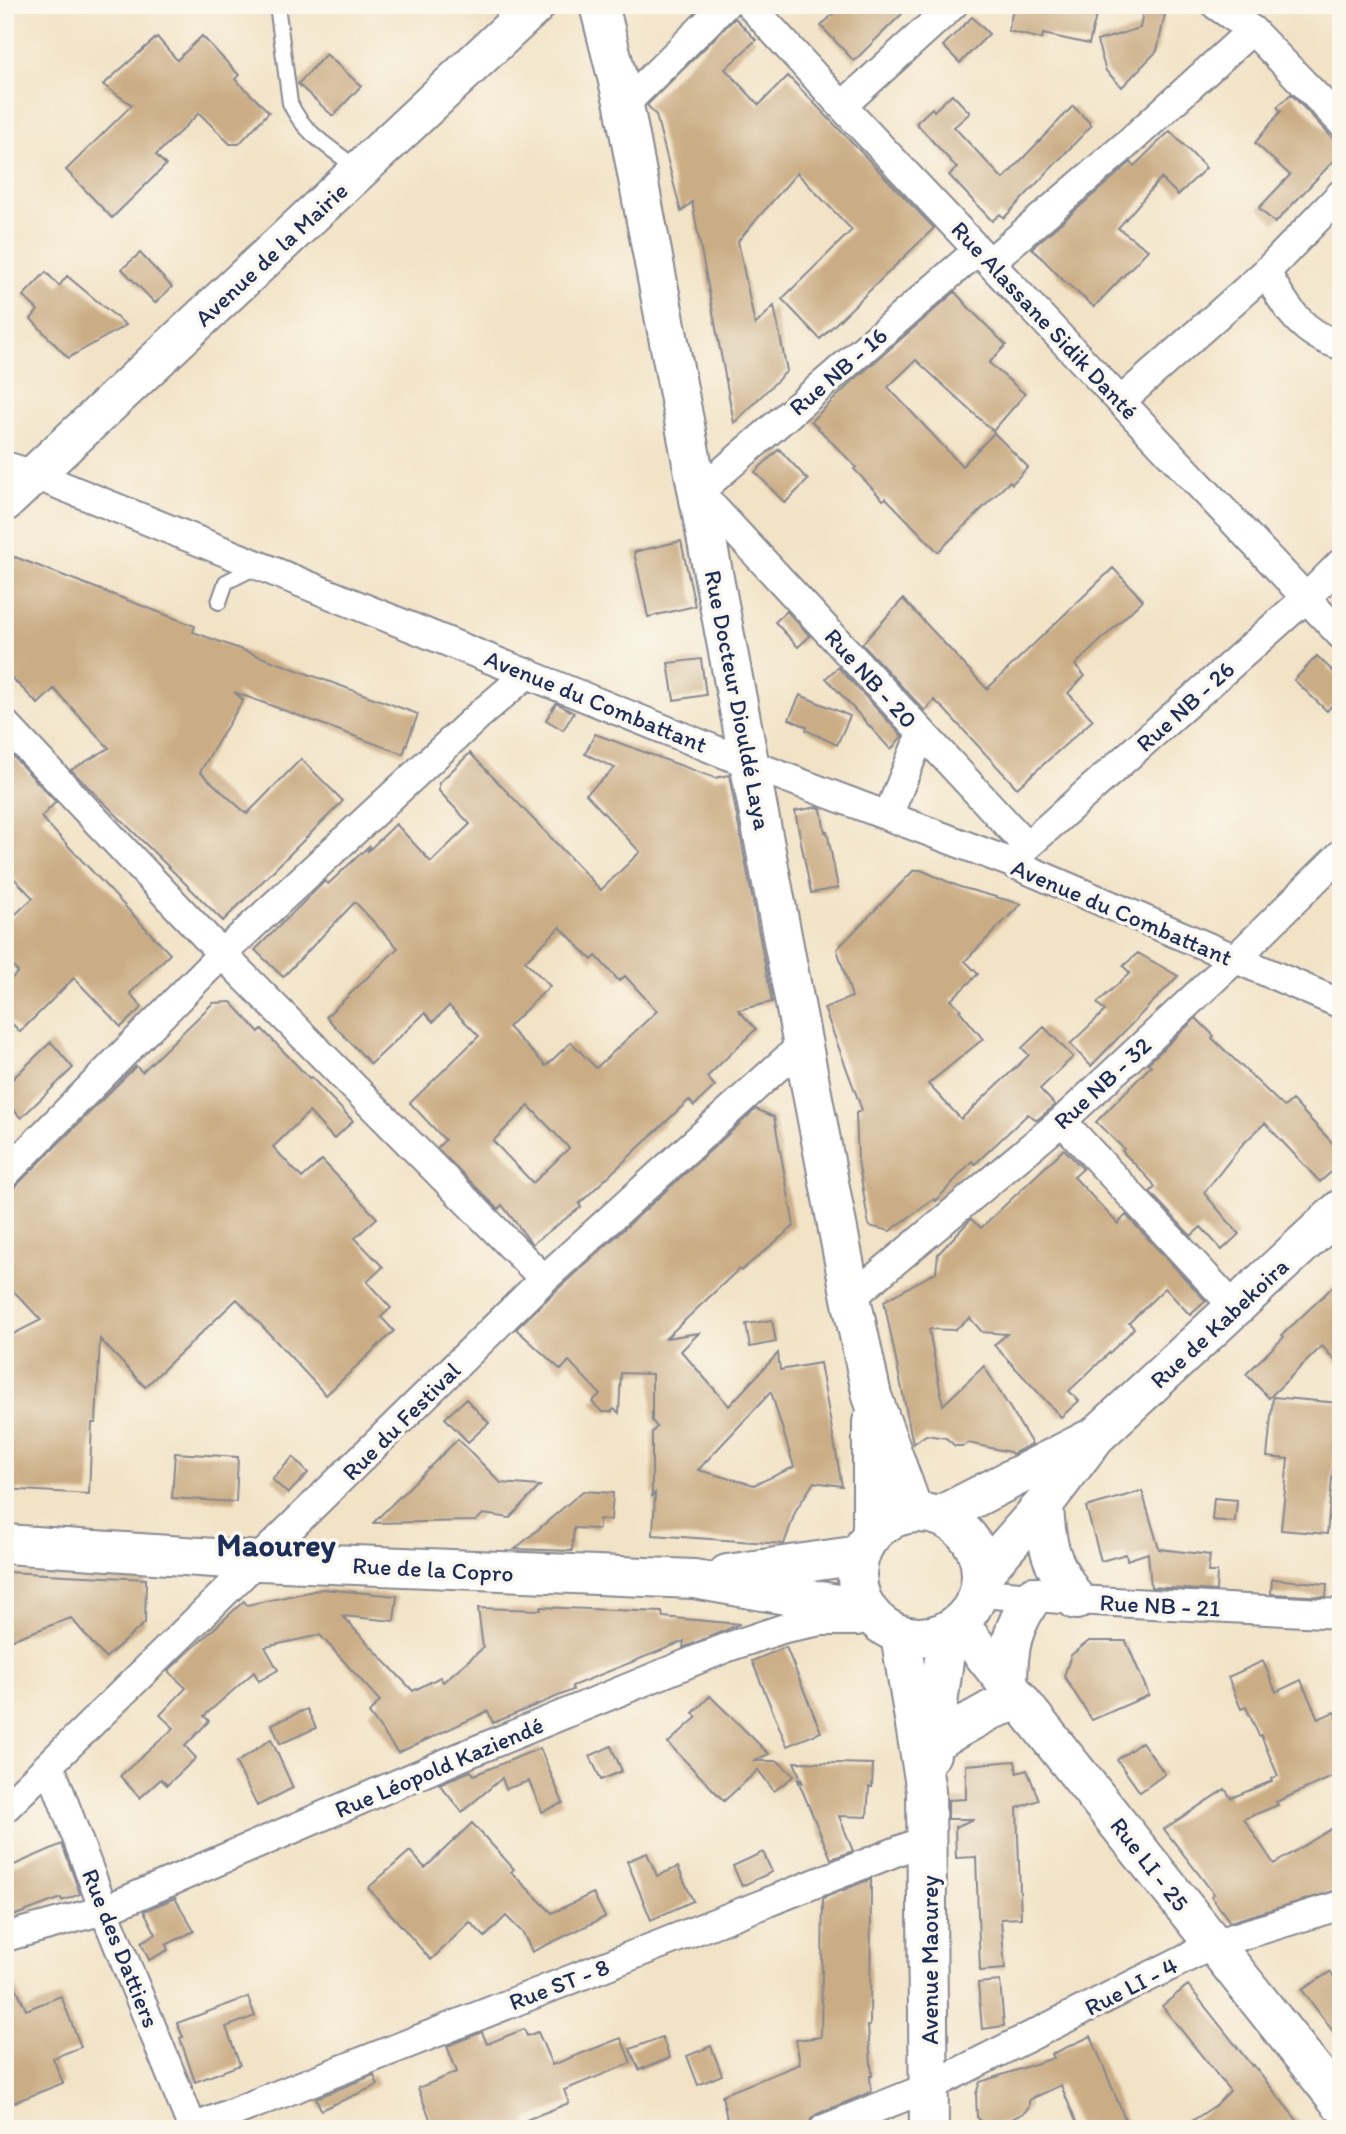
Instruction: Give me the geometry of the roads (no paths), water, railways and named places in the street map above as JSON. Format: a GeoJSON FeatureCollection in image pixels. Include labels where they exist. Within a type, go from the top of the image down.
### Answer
{"type":"FeatureCollection","features":[{"type":"Feature","properties":{"kind":"street","name":"Avenue de la Mairie"},"geometry":{"type":"LineString","coordinates":[[5,502],[20,470],[360,171],[536,5]]}},
{"type":"Feature","properties":{"kind":"street","name":"Rue Docteur Diouldé Laya"},"geometry":{"type":"LineString","coordinates":[[599,5],[624,105],[851,1298],[872,1396],[926,1514]]}},
{"type":"Feature","properties":{"kind":"street"},"geometry":{"type":"LineString","coordinates":[[624,105],[725,5]]}},
{"type":"Feature","properties":{"kind":"street","name":"Rue Alassane Sidik Danté"},"geometry":{"type":"LineString","coordinates":[[750,5],[1341,635]]}},
{"type":"Feature","properties":{"kind":"street"},"geometry":{"type":"LineString","coordinates":[[842,106],[953,5]]}},
{"type":"Feature","properties":{"kind":"street"},"geometry":{"type":"LineString","coordinates":[[1216,5],[1252,30],[1341,122]]}},
{"type":"Feature","properties":{"kind":"street","name":"Rue NB - 16"},"geometry":{"type":"LineString","coordinates":[[699,492],[984,256],[1128,144],[1252,30]]}},
{"type":"Feature","properties":{"kind":"street"},"geometry":{"type":"LineString","coordinates":[[1121,401],[1266,272],[1341,194]]}},
{"type":"Feature","properties":{"kind":"street"},"geometry":{"type":"LineString","coordinates":[[1266,272],[1283,303],[1303,326],[1326,341],[1341,345]]}},
{"type":"Feature","properties":{"kind":"street","name":"Avenue du Combattant"},"geometry":{"type":"LineString","coordinates":[[20,470],[750,764],[888,816],[1019,855],[1234,961],[1341,1004]]}},
{"type":"Feature","properties":{"kind":"street","name":"Rue NB - 20"},"geometry":{"type":"LineString","coordinates":[[699,492],[921,734],[1019,855]]}},
{"type":"Feature","properties":{"kind":"street","name":"Rue NB - 26"},"geometry":{"type":"LineString","coordinates":[[1019,855],[1306,598],[1341,563]]}},
{"type":"Feature","properties":{"kind":"street"},"geometry":{"type":"LineString","coordinates":[[5,1174],[222,954],[528,673]]}},
{"type":"Feature","properties":{"kind":"street"},"geometry":{"type":"LineString","coordinates":[[5,724],[222,954],[544,1279]]}},
{"type":"Feature","properties":{"kind":"street"},"geometry":{"type":"LineString","coordinates":[[888,816],[921,734]]}},
{"type":"Feature","properties":{"kind":"street","name":"Rue NB - 32"},"geometry":{"type":"LineString","coordinates":[[851,1298],[1062,1121],[1234,961],[1341,854]]}},
{"type":"Feature","properties":{"kind":"street","name":"Rue du Festival"},"geometry":{"type":"LineString","coordinates":[[5,1808],[260,1561],[544,1279],[804,1043]]}},
{"type":"Feature","properties":{"kind":"street"},"geometry":{"type":"LineString","coordinates":[[1062,1121],[1235,1308]]}},
{"type":"Feature","properties":{"kind":"street","name":"Rue de Kabekoira"},"geometry":{"type":"LineString","coordinates":[[967,1605],[1096,1436],[1341,1209]]}},
{"type":"Feature","properties":{"kind":"street","name":"Rue Docteur Diouldé Laya"},"geometry":{"type":"LineString","coordinates":[[866,1544],[872,1396]]}},
{"type":"Feature","properties":{"kind":"street","name":"Rue de Kabekoira"},"geometry":{"type":"LineString","coordinates":[[926,1514],[1096,1436]]}},
{"type":"Feature","properties":{"kind":"street"},"geometry":{"type":"LineString","coordinates":[[1044,1504],[1046,1538],[1055,1567],[1076,1600]]}},
{"type":"Feature","properties":{"kind":"street"},"geometry":{"type":"LineString","coordinates":[[926,1514],[953,1522],[964,1532],[979,1559],[967,1605],[932,1637],[915,1638],[881,1623],[858,1592],[856,1573],[866,1544],[884,1523],[898,1516],[926,1514]]}},
{"type":"Feature","properties":{"kind":"street","name":"Rue de la Copro"},"geometry":{"type":"LineString","coordinates":[[5,1544],[260,1561],[694,1579],[881,1623]]}},
{"type":"Feature","properties":{"kind":"street","name":"Rue de la Copro"},"geometry":{"type":"LineString","coordinates":[[694,1579],[866,1544]]}},
{"type":"Feature","properties":{"kind":"street"},"geometry":{"type":"LineString","coordinates":[[932,1743],[991,1710],[1014,1692],[1008,1654],[1012,1632],[1033,1596]]}},
{"type":"Feature","properties":{"kind":"street","name":"Rue NB - 21"},"geometry":{"type":"LineString","coordinates":[[967,1605],[1033,1596],[1341,1614]]}},
{"type":"Feature","properties":{"kind":"street","name":"Rue LI - 25"},"geometry":{"type":"LineString","coordinates":[[967,1605],[1014,1692],[1341,2104]]}},
{"type":"Feature","properties":{"kind":"street","name":"Avenue Maourey"},"geometry":{"type":"LineString","coordinates":[[929,2129],[926,1791],[932,1743],[967,1605]]}},
{"type":"Feature","properties":{"kind":"street","name":"Rue Léopold Kaziendé"},"geometry":{"type":"LineString","coordinates":[[5,1937],[104,1910],[467,1754],[728,1647],[785,1628],[821,1621],[881,1623]]}},
{"type":"Feature","properties":{"kind":"street","name":"Avenue Maourey"},"geometry":{"type":"LineString","coordinates":[[881,1623],[926,1791]]}},
{"type":"Feature","properties":{"kind":"street","name":"Rue des Dattiers"},"geometry":{"type":"LineString","coordinates":[[50,1766],[104,1910],[192,2129]]}},
{"type":"Feature","properties":{"kind":"street","name":"Rue ST - 8"},"geometry":{"type":"LineString","coordinates":[[192,2129],[928,1839]]}},
{"type":"Feature","properties":{"kind":"street","name":"Rue LI - 4"},"geometry":{"type":"LineString","coordinates":[[824,2129],[929,2087],[1214,1944],[1341,1905]]}},
{"type":"Feature","properties":{"kind":"lane"},"geometry":{"type":"LineString","coordinates":[[277,5],[290,103],[296,117],[306,129],[360,171]]}},
{"type":"Feature","properties":{"kind":"lane"},"geometry":{"type":"LineString","coordinates":[[219,602],[226,582],[261,565]]}},
{"type":"Feature","properties":{"kind":"district","name":"Maourey"},"geometry":{"type":"Point","coordinates":[276,1545]}}]}
